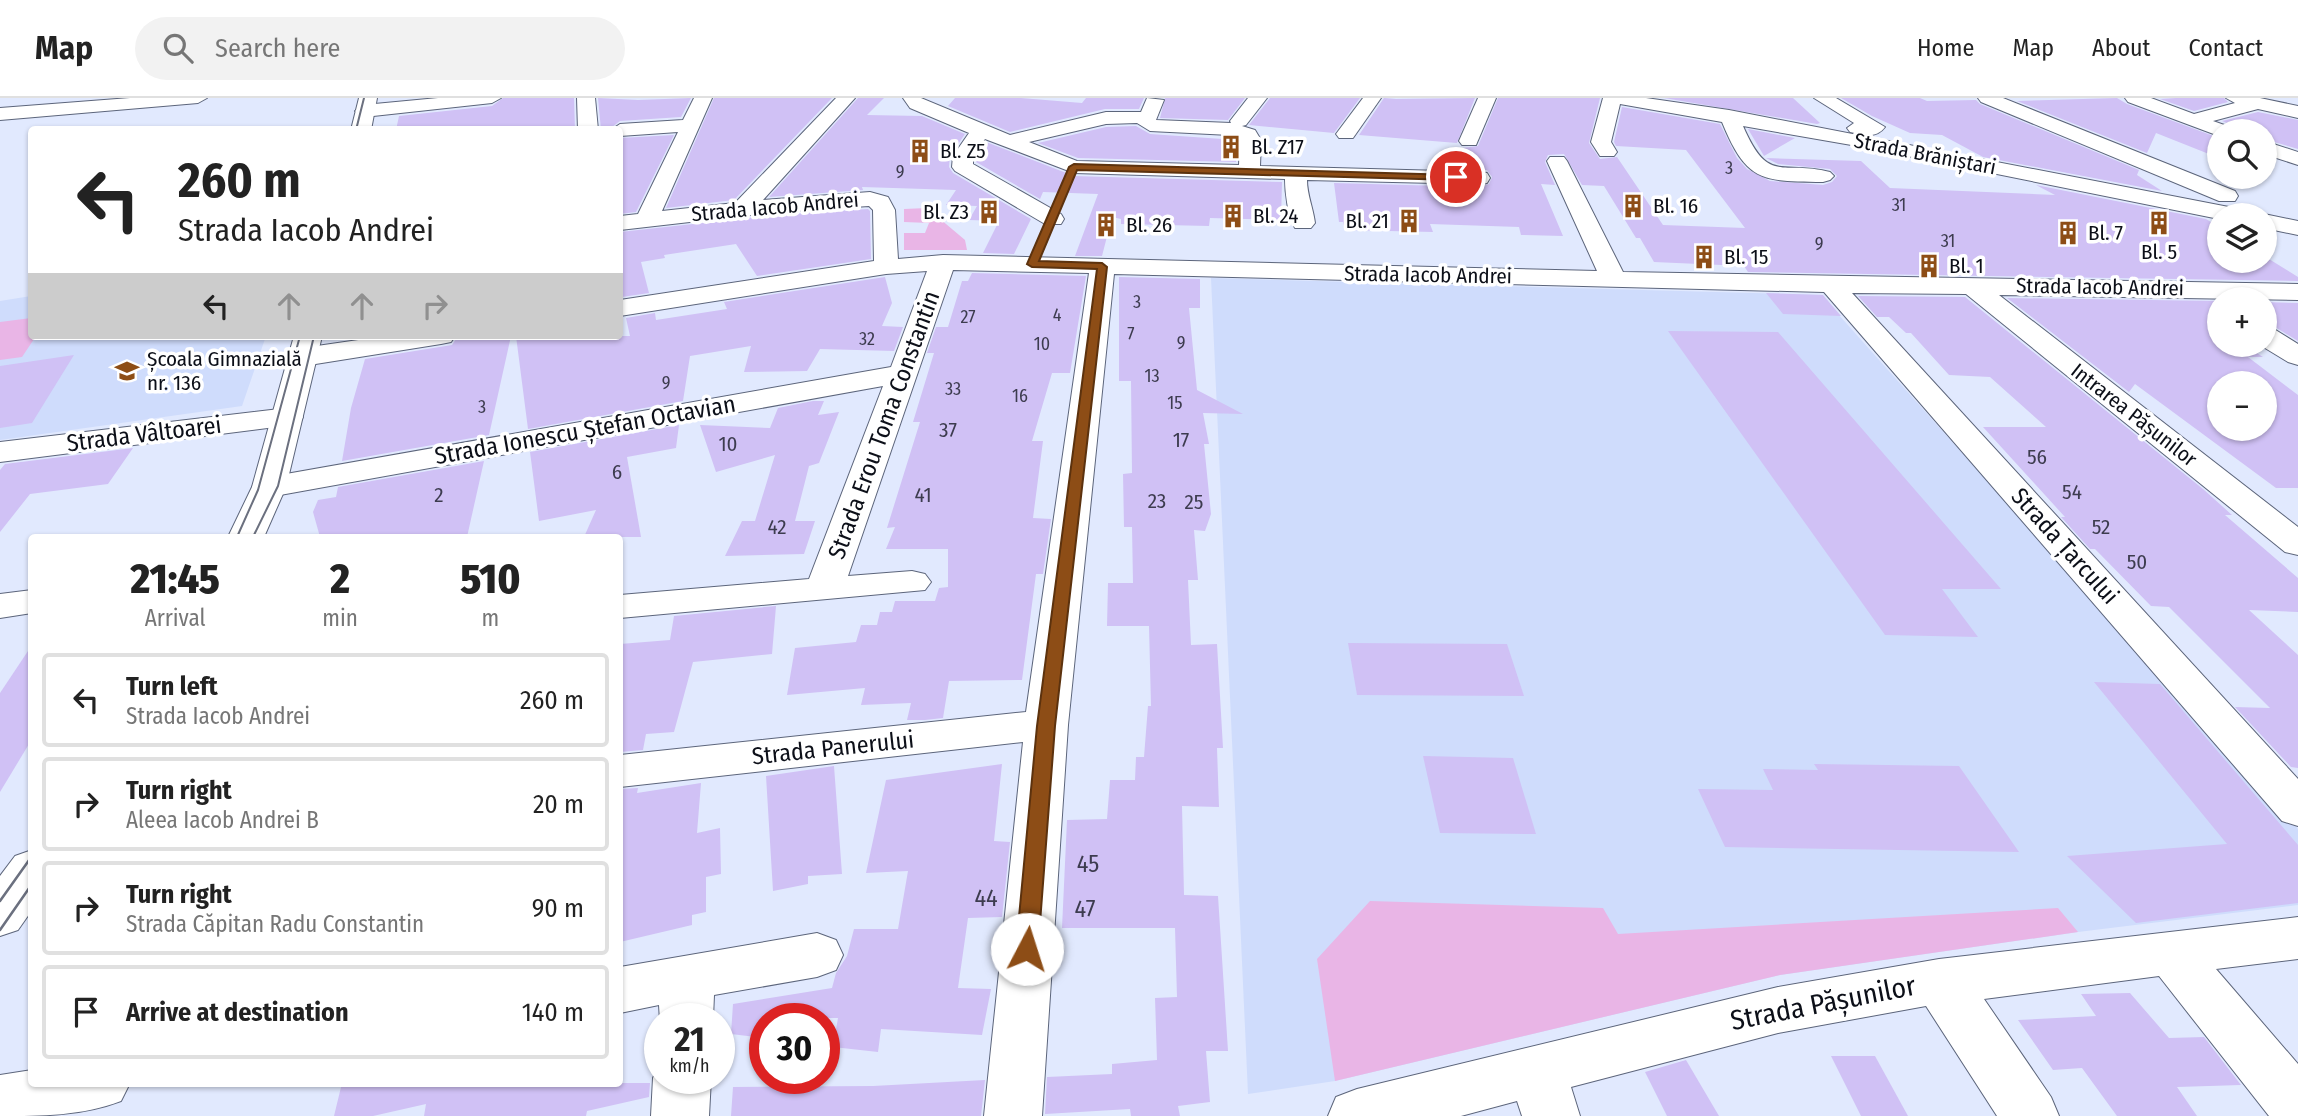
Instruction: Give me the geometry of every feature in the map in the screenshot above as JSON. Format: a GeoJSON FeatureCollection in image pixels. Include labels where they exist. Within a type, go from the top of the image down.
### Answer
{"type":"FeatureCollection","features":[{"type":"Feature","properties":{"kind":"street"},"geometry":{"type":"LineString","coordinates":[[0,114],[198,98]]}},
{"type":"Feature","properties":{"kind":"street"},"geometry":{"type":"LineString","coordinates":[[586,98],[588,126]]}},
{"type":"Feature","properties":{"kind":"street"},"geometry":{"type":"LineString","coordinates":[[647,219],[703,98]]}},
{"type":"Feature","properties":{"kind":"street"},"geometry":{"type":"LineString","coordinates":[[743,208],[846,98]]}},
{"type":"Feature","properties":{"kind":"street"},"geometry":{"type":"LineString","coordinates":[[912,98],[916,104],[1074,167],[1479,178]]}},
{"type":"Feature","properties":{"kind":"street"},"geometry":{"type":"LineString","coordinates":[[1239,121],[1258,98]]}},
{"type":"Feature","properties":{"kind":"street"},"geometry":{"type":"LineString","coordinates":[[1346,134],[1372,98]]}},
{"type":"Feature","properties":{"kind":"street"},"geometry":{"type":"LineString","coordinates":[[1469,141],[1487,98]]}},
{"type":"Feature","properties":{"kind":"street"},"geometry":{"type":"LineString","coordinates":[[1607,152],[1601,142],[1613,98]]}},
{"type":"Feature","properties":{"kind":"street","name":"Strada Brăniștari"},"geometry":{"type":"LineString","coordinates":[[1613,98],[1729,116],[2211,203]]}},
{"type":"Feature","properties":{"kind":"street"},"geometry":{"type":"LineString","coordinates":[[1697,98],[1866,130],[1875,127],[1823,98]]}},
{"type":"Feature","properties":{"kind":"street"},"geometry":{"type":"LineString","coordinates":[[1987,98],[2224,203]]}},
{"type":"Feature","properties":{"kind":"street"},"geometry":{"type":"LineString","coordinates":[[2134,98],[2207,125]]}},
{"type":"Feature","properties":{"kind":"street"},"geometry":{"type":"LineString","coordinates":[[2235,98],[2298,112]]}},
{"type":"Feature","properties":{"kind":"street"},"geometry":{"type":"LineString","coordinates":[[364,113],[498,102]]}},
{"type":"Feature","properties":{"kind":"street"},"geometry":{"type":"LineString","coordinates":[[2193,120],[2258,103]]}},
{"type":"Feature","properties":{"kind":"street"},"geometry":{"type":"LineString","coordinates":[[1010,141],[1151,108],[1146,122],[1157,127],[1231,129],[1248,134],[1251,139],[1249,172]]}},
{"type":"Feature","properties":{"kind":"street"},"geometry":{"type":"LineString","coordinates":[[1729,116],[1744,152],[1756,169],[1786,175],[1823,176]]}},
{"type":"Feature","properties":{"kind":"street"},"geometry":{"type":"LineString","coordinates":[[623,130],[690,125]]}},
{"type":"Feature","properties":{"kind":"street"},"geometry":{"type":"LineString","coordinates":[[981,130],[963,156],[962,167],[1052,219]]}},
{"type":"Feature","properties":{"kind":"street"},"geometry":{"type":"LineString","coordinates":[[2277,152],[2298,159]]}},
{"type":"Feature","properties":{"kind":"street"},"geometry":{"type":"LineString","coordinates":[[1557,161],[1614,280]]}},
{"type":"Feature","properties":{"kind":"street"},"geometry":{"type":"LineString","coordinates":[[1032,264],[1074,167]]}},
{"type":"Feature","properties":{"kind":"street"},"geometry":{"type":"LineString","coordinates":[[1296,173],[1296,198],[1301,204],[1303,223]]}},
{"type":"Feature","properties":{"kind":"street","name":"Strada Iacob Andrei"},"geometry":{"type":"LineString","coordinates":[[623,223],[743,208],[842,200],[880,202],[884,210],[886,267],[943,262],[1831,285],[2191,288],[2298,292]]}},
{"type":"Feature","properties":{"kind":"street"},"geometry":{"type":"LineString","coordinates":[[2277,224],[2298,228]]}},
{"type":"Feature","properties":{"kind":"street","name":"Strada Erou Toma Constantin"},"geometry":{"type":"LineString","coordinates":[[825,588],[943,262]]}},
{"type":"Feature","properties":{"kind":"street"},"geometry":{"type":"LineString","coordinates":[[623,308],[886,267]]}},
{"type":"Feature","properties":{"kind":"street"},"geometry":{"type":"LineString","coordinates":[[1013,1116],[1046,726],[1102,267]]}},
{"type":"Feature","properties":{"kind":"street","name":"Strada Țarcului"},"geometry":{"type":"LineString","coordinates":[[1831,285],[2298,808]]}},
{"type":"Feature","properties":{"kind":"street","name":"Intrarea Pășunilor"},"geometry":{"type":"LineString","coordinates":[[1971,286],[2298,544]]}},
{"type":"Feature","properties":{"kind":"street"},"geometry":{"type":"LineString","coordinates":[[2191,288],[2207,298]]}},
{"type":"Feature","properties":{"kind":"street"},"geometry":{"type":"LineString","coordinates":[[247,534],[269,487],[305,347],[392,340]]}},
{"type":"Feature","properties":{"kind":"street"},"geometry":{"type":"LineString","coordinates":[[2277,343],[2298,356]]}},
{"type":"Feature","properties":{"kind":"street","name":"Strada Ionescu Ștefan Octavian"},"geometry":{"type":"LineString","coordinates":[[269,487],[901,374]]}},
{"type":"Feature","properties":{"kind":"street","name":"Strada Vâltoarei"},"geometry":{"type":"LineString","coordinates":[[0,452],[288,417]]}},
{"type":"Feature","properties":{"kind":"street"},"geometry":{"type":"LineString","coordinates":[[623,607],[912,582]]}},
{"type":"Feature","properties":{"kind":"street"},"geometry":{"type":"LineString","coordinates":[[0,606],[28,601]]}},
{"type":"Feature","properties":{"kind":"street","name":"Strada Panerului"},"geometry":{"type":"LineString","coordinates":[[623,771],[1046,726]]}},
{"type":"Feature","properties":{"kind":"street"},"geometry":{"type":"LineString","coordinates":[[0,916],[28,875]]}},
{"type":"Feature","properties":{"kind":"street","name":"Strada Pășunilor"},"geometry":{"type":"LineString","coordinates":[[1357,1116],[1543,1093],[1778,1010],[1939,981],[2298,938]]}},
{"type":"Feature","properties":{"kind":"street"},"geometry":{"type":"LineString","coordinates":[[2170,952],[2298,1107]]}},
{"type":"Feature","properties":{"kind":"street"},"geometry":{"type":"LineString","coordinates":[[623,990],[687,998],[817,955]]}},
{"type":"Feature","properties":{"kind":"street"},"geometry":{"type":"LineString","coordinates":[[1939,981],[1968,1020],[2030,1116]]}},
{"type":"Feature","properties":{"kind":"street"},"geometry":{"type":"LineString","coordinates":[[0,1101],[79,1087]]}},
{"type":"Feature","properties":{"kind":"street"},"geometry":{"type":"LineString","coordinates":[[680,1116],[681,1094]]}},
{"type":"Feature","properties":{"kind":"shaded area"},"geometry":{"type":"Polygon","coordinates":[[[927,208],[965,240],[967,250],[904,250],[904,233],[925,233],[929,223],[904,222],[904,209],[927,208]]]}},
{"type":"Feature","properties":{"kind":"shaded area"},"geometry":{"type":"Polygon","coordinates":[[[1211,278],[1821,295],[2298,829],[2298,905],[2078,932],[1780,975],[1335,1081],[1248,1094],[1211,278]]]}},
{"type":"Feature","properties":{"kind":"shaded area","name":"Școala Gimnazială nr. 136"},"geometry":{"type":"Polygon","coordinates":[[[28,296],[28,340],[265,340],[242,406],[0,440],[0,301],[28,296]]]}},
{"type":"Feature","properties":{"kind":"shaded area"},"geometry":{"type":"Polygon","coordinates":[[[28,318],[28,340],[33,340],[22,357],[0,360],[0,322],[28,318]]]}},
{"type":"Feature","properties":{"kind":"shaded area"},"geometry":{"type":"Polygon","coordinates":[[[1370,901],[1603,908],[1618,934],[2058,908],[2078,932],[1780,975],[1335,1081],[1317,959],[1370,901]]]}},
{"type":"Feature","properties":{"kind":"building"},"geometry":{"type":"Polygon","coordinates":[[[503,98],[574,98],[575,126],[397,126],[399,116],[492,106],[503,98]]]}},
{"type":"Feature","properties":{"kind":"building"},"geometry":{"type":"Polygon","coordinates":[[[598,98],[691,98],[681,117],[620,121],[613,126],[601,126],[598,98]]]}},
{"type":"Feature","properties":{"kind":"building"},"geometry":{"type":"Polygon","coordinates":[[[714,98],[832,98],[734,200],[666,208],[714,98]]]}},
{"type":"Feature","properties":{"kind":"building"},"geometry":{"type":"Polygon","coordinates":[[[858,98],[884,98],[867,115],[922,116],[965,134],[950,156],[949,167],[953,173],[1031,219],[1014,254],[983,253],[999,221],[969,220],[977,206],[946,205],[956,190],[862,187],[863,190],[769,197],[858,98]]]}},
{"type":"Feature","properties":{"kind":"building"},"geometry":{"type":"Polygon","coordinates":[[[955,98],[1021,98],[1082,103],[1086,98],[1144,98],[1139,109],[1105,109],[1010,132],[948,106],[955,98]]]}},
{"type":"Feature","properties":{"kind":"building"},"geometry":{"type":"Polygon","coordinates":[[[1165,98],[1245,98],[1228,120],[1160,118],[1165,98]]]}},
{"type":"Feature","properties":{"kind":"building"},"geometry":{"type":"Polygon","coordinates":[[[1270,98],[1360,98],[1334,133],[1249,125],[1270,98]]]}},
{"type":"Feature","properties":{"kind":"building"},"geometry":{"type":"Polygon","coordinates":[[[1384,98],[1475,98],[1457,143],[1359,135],[1384,98]]]}},
{"type":"Feature","properties":{"kind":"building"},"geometry":{"type":"Polygon","coordinates":[[[1498,98],[1600,98],[1589,143],[1600,159],[1617,157],[1663,225],[1745,228],[1686,150],[1616,146],[1614,142],[1622,107],[1720,124],[1737,158],[1747,169],[1770,181],[1823,185],[1832,182],[1837,176],[1830,169],[1778,164],[1766,158],[1861,161],[1890,188],[2055,195],[2036,185],[2206,219],[2207,273],[2277,273],[2277,264],[2298,277],[2298,281],[1748,272],[1744,266],[1654,262],[1604,186],[1582,185],[1564,154],[1548,155],[1545,162],[1555,185],[1541,184],[1563,236],[1521,235],[1519,227],[1430,224],[1433,232],[1345,230],[1343,222],[1339,222],[1334,183],[1479,187],[1489,184],[1492,177],[1487,170],[1461,169],[1462,148],[1478,146],[1498,98]]]}},
{"type":"Feature","properties":{"kind":"building"},"geometry":{"type":"Polygon","coordinates":[[[1664,98],[1793,98],[1820,123],[1817,124],[1664,98]]]}},
{"type":"Feature","properties":{"kind":"building"},"geometry":{"type":"Polygon","coordinates":[[[1841,98],[1976,100],[2139,170],[2137,175],[2162,191],[1983,157],[1942,135],[1910,133],[1841,98]]]}},
{"type":"Feature","properties":{"kind":"building"},"geometry":{"type":"Polygon","coordinates":[[[2117,98],[2207,134],[2207,153],[2156,133],[2147,153],[2017,101],[2117,98]]]}},
{"type":"Feature","properties":{"kind":"building"},"geometry":{"type":"Polygon","coordinates":[[[2224,98],[2228,102],[2194,111],[2160,99],[2224,98]]]}},
{"type":"Feature","properties":{"kind":"building"},"geometry":{"type":"Polygon","coordinates":[[[2258,112],[2298,120],[2298,149],[2277,143],[2277,119],[2230,119],[2258,112]]]}},
{"type":"Feature","properties":{"kind":"building"},"geometry":{"type":"Polygon","coordinates":[[[1136,126],[1150,134],[1237,140],[1236,162],[1078,158],[1038,143],[1106,127],[1136,126]]]}},
{"type":"Feature","properties":{"kind":"building"},"geometry":{"type":"Polygon","coordinates":[[[1748,129],[1795,138],[1764,156],[1748,129]]]}},
{"type":"Feature","properties":{"kind":"building"},"geometry":{"type":"Polygon","coordinates":[[[674,135],[636,212],[623,214],[623,138],[674,135]]]}},
{"type":"Feature","properties":{"kind":"building"},"geometry":{"type":"Polygon","coordinates":[[[986,142],[1074,176],[1282,182],[1281,220],[1210,218],[1209,226],[1121,224],[1121,219],[1112,217],[1102,256],[1075,256],[1098,194],[1043,192],[1040,199],[976,162],[976,157],[986,142]]]}},
{"type":"Feature","properties":{"kind":"building"},"geometry":{"type":"Polygon","coordinates":[[[868,209],[871,259],[757,276],[736,244],[664,255],[665,258],[641,262],[649,293],[623,297],[623,232],[776,215],[868,209]]]}},
{"type":"Feature","properties":{"kind":"building"},"geometry":{"type":"Polygon","coordinates":[[[972,273],[1086,276],[1070,373],[1052,373],[1032,441],[1043,441],[1033,518],[1051,519],[1043,574],[1036,574],[1022,680],[949,681],[943,718],[925,720],[907,720],[911,703],[861,705],[865,688],[787,695],[795,648],[856,642],[861,625],[877,625],[880,612],[892,612],[895,601],[935,601],[939,588],[948,587],[948,549],[886,549],[895,527],[887,528],[920,422],[913,422],[934,353],[927,353],[936,327],[948,327],[962,281],[968,281],[972,273]]]}},
{"type":"Feature","properties":{"kind":"building"},"geometry":{"type":"Polygon","coordinates":[[[885,277],[892,303],[882,326],[903,327],[894,351],[820,349],[807,371],[744,372],[751,346],[690,356],[683,401],[528,429],[517,340],[623,340],[623,336],[630,336],[626,318],[655,313],[656,320],[727,309],[724,302],[885,277]]]}},
{"type":"Feature","properties":{"kind":"building"},"geometry":{"type":"Polygon","coordinates":[[[1119,277],[1200,279],[1200,308],[1189,308],[1197,390],[1243,414],[1203,413],[1209,444],[1204,444],[1211,514],[1205,531],[1194,530],[1198,580],[1188,580],[1191,645],[1217,644],[1223,748],[1217,748],[1219,807],[1182,806],[1184,895],[1218,896],[1228,1051],[1206,1051],[1210,1102],[1178,1106],[1180,1116],[1131,1116],[1130,1109],[1045,1114],[1047,1077],[1112,1074],[1112,1064],[1157,1060],[1155,998],[1177,997],[1175,928],[1062,928],[1067,820],[1107,819],[1110,780],[1135,780],[1136,757],[1144,757],[1148,706],[1151,706],[1149,626],[1107,626],[1108,583],[1133,583],[1132,527],[1124,527],[1123,474],[1132,473],[1131,381],[1119,381],[1119,277]]]}},
{"type":"Feature","properties":{"kind":"building"},"geometry":{"type":"Polygon","coordinates":[[[1766,293],[1823,295],[1841,316],[1783,314],[1766,293]]]}},
{"type":"Feature","properties":{"kind":"building"},"geometry":{"type":"Polygon","coordinates":[[[1858,296],[1965,297],[2203,489],[2232,515],[2225,515],[2298,578],[2298,612],[2249,610],[2298,655],[2298,768],[2291,767],[2235,707],[2270,708],[2169,607],[2151,606],[2095,549],[2090,549],[2061,517],[2065,517],[1983,427],[2046,427],[1990,377],[1949,375],[1911,333],[1906,333],[1889,317],[1877,317],[1858,296]]]}},
{"type":"Feature","properties":{"kind":"building"},"geometry":{"type":"Polygon","coordinates":[[[2007,298],[2207,301],[2207,357],[2248,357],[2266,371],[2207,371],[2207,437],[2135,384],[2129,392],[2007,298]]]}},
{"type":"Feature","properties":{"kind":"building"},"geometry":{"type":"Polygon","coordinates":[[[2277,302],[2298,303],[2298,341],[2277,328],[2277,302]]]}},
{"type":"Feature","properties":{"kind":"building"},"geometry":{"type":"Polygon","coordinates":[[[1668,331],[1778,332],[2001,589],[1942,589],[1978,637],[1885,635],[1668,331]]]}},
{"type":"Feature","properties":{"kind":"building"},"geometry":{"type":"Polygon","coordinates":[[[455,340],[510,340],[489,435],[342,461],[351,408],[365,359],[452,345],[455,340]]]}},
{"type":"Feature","properties":{"kind":"building"},"geometry":{"type":"Polygon","coordinates":[[[74,355],[32,423],[0,428],[0,366],[74,355]]]}},
{"type":"Feature","properties":{"kind":"building"},"geometry":{"type":"Polygon","coordinates":[[[2277,379],[2298,395],[2298,488],[2276,488],[2212,441],[2277,441],[2277,379]]]}},
{"type":"Feature","properties":{"kind":"building"},"geometry":{"type":"Polygon","coordinates":[[[824,401],[818,415],[839,412],[819,463],[809,466],[795,521],[815,521],[804,554],[725,556],[742,521],[755,521],[775,455],[716,472],[700,425],[770,428],[778,408],[824,401]]]}},
{"type":"Feature","properties":{"kind":"building"},"geometry":{"type":"Polygon","coordinates":[[[679,425],[676,448],[627,457],[641,537],[585,534],[596,510],[539,521],[530,452],[679,425]]]}},
{"type":"Feature","properties":{"kind":"building"},"geometry":{"type":"Polygon","coordinates":[[[133,448],[108,484],[30,494],[0,532],[0,470],[5,464],[133,448]]]}},
{"type":"Feature","properties":{"kind":"building"},"geometry":{"type":"Polygon","coordinates":[[[484,461],[468,534],[319,534],[313,512],[318,500],[336,497],[338,487],[484,461]]]}},
{"type":"Feature","properties":{"kind":"building"},"geometry":{"type":"Polygon","coordinates":[[[776,606],[772,654],[693,662],[674,732],[646,734],[643,750],[623,752],[623,644],[670,640],[674,616],[776,606]]]}},
{"type":"Feature","properties":{"kind":"building"},"geometry":{"type":"Polygon","coordinates":[[[1348,643],[1507,644],[1524,696],[1357,695],[1348,643]]]}},
{"type":"Feature","properties":{"kind":"building"},"geometry":{"type":"Polygon","coordinates":[[[28,651],[28,746],[0,792],[0,693],[28,651]]]}},
{"type":"Feature","properties":{"kind":"building"},"geometry":{"type":"Polygon","coordinates":[[[2094,682],[2160,684],[2298,845],[2298,903],[2136,923],[2067,856],[2227,844],[2094,682]]]}},
{"type":"Feature","properties":{"kind":"building"},"geometry":{"type":"Polygon","coordinates":[[[1423,756],[1513,758],[1536,834],[1440,833],[1423,756]]]}},
{"type":"Feature","properties":{"kind":"building"},"geometry":{"type":"Polygon","coordinates":[[[1002,764],[994,841],[1010,842],[1002,917],[968,918],[958,988],[991,989],[982,1035],[881,1029],[878,1052],[840,1048],[840,1003],[749,1003],[749,1036],[735,1034],[735,1004],[832,988],[836,973],[847,956],[854,929],[898,929],[908,871],[866,873],[886,780],[1002,764]]]}},
{"type":"Feature","properties":{"kind":"building"},"geometry":{"type":"Polygon","coordinates":[[[1814,764],[1959,766],[2019,852],[1725,847],[1698,789],[1773,790],[1763,769],[1818,770],[1814,764]]]}},
{"type":"Feature","properties":{"kind":"building"},"geometry":{"type":"Polygon","coordinates":[[[834,766],[842,874],[808,876],[808,884],[773,891],[766,776],[834,766]]]}},
{"type":"Feature","properties":{"kind":"building"},"geometry":{"type":"Polygon","coordinates":[[[701,783],[697,833],[720,828],[721,874],[706,877],[706,912],[692,915],[692,925],[623,941],[623,789],[638,788],[637,793],[701,783]]]}},
{"type":"Feature","properties":{"kind":"building"},"geometry":{"type":"Polygon","coordinates":[[[2130,993],[2169,1038],[2204,1037],[2241,1085],[2177,1087],[2197,1116],[2117,1116],[2082,1068],[2053,1070],[2018,1020],[2096,1016],[2081,994],[2130,993]]]}},
{"type":"Feature","properties":{"kind":"building"},"geometry":{"type":"Polygon","coordinates":[[[1831,1056],[1875,1056],[1908,1116],[1861,1116],[1831,1056]]]}},
{"type":"Feature","properties":{"kind":"building"},"geometry":{"type":"Polygon","coordinates":[[[1686,1060],[1719,1116],[1667,1116],[1645,1072],[1686,1060]]]}},
{"type":"Feature","properties":{"kind":"building"},"geometry":{"type":"Polygon","coordinates":[[[985,1080],[981,1116],[731,1116],[735,1087],[749,1087],[749,1094],[840,1094],[840,1086],[985,1080]]]}},
{"type":"Feature","properties":{"kind":"building"},"geometry":{"type":"Polygon","coordinates":[[[623,1083],[644,1083],[644,1094],[649,1094],[649,1097],[587,1111],[586,1116],[424,1116],[426,1104],[373,1116],[334,1116],[341,1087],[623,1087],[623,1083]]]}},
{"type":"Feature","properties":{"kind":"tram line"},"geometry":{"type":"LineString","coordinates":[[357,126],[364,98]]}},
{"type":"Feature","properties":{"kind":"tram line"},"geometry":{"type":"LineString","coordinates":[[238,534],[258,490],[299,340]]}},
{"type":"Feature","properties":{"kind":"tram line"},"geometry":{"type":"LineString","coordinates":[[254,534],[278,486],[313,340]]}},
{"type":"Feature","properties":{"kind":"tram line"},"geometry":{"type":"LineString","coordinates":[[0,901],[28,862]]}},
{"type":"Feature","properties":{"kind":"tram line"},"geometry":{"type":"LineString","coordinates":[[0,930],[28,890]]}},
{"type":"Feature","properties":{"kind":"place","name":"Bl. Z17"},"geometry":{"type":"Point","coordinates":[1231,147]}},
{"type":"Feature","properties":{"kind":"place","name":"Bl. Z5"},"geometry":{"type":"Point","coordinates":[920,151]}},
{"type":"Feature","properties":{"kind":"place","name":"Bl. 16"},"geometry":{"type":"Point","coordinates":[1633,206]}},
{"type":"Feature","properties":{"kind":"place","name":"Bl. Z3"},"geometry":{"type":"Point","coordinates":[989,212]}},
{"type":"Feature","properties":{"kind":"place","name":"Bl. 24"},"geometry":{"type":"Point","coordinates":[1233,216]}},
{"type":"Feature","properties":{"kind":"place","name":"Bl. 21"},"geometry":{"type":"Point","coordinates":[1409,221]}},
{"type":"Feature","properties":{"kind":"place","name":"Bl. 5"},"geometry":{"type":"Point","coordinates":[2159,223]}},
{"type":"Feature","properties":{"kind":"place","name":"Bl. 26"},"geometry":{"type":"Point","coordinates":[1106,225]}},
{"type":"Feature","properties":{"kind":"place","name":"Bl. 7"},"geometry":{"type":"Point","coordinates":[2068,233]}},
{"type":"Feature","properties":{"kind":"place","name":"Bl. 15"},"geometry":{"type":"Point","coordinates":[1704,257]}},
{"type":"Feature","properties":{"kind":"place","name":"Bl. 1"},"geometry":{"type":"Point","coordinates":[1929,266]}},
{"type":"Feature","properties":{"kind":"place","name":"Școala Gimnazială nr. 136"},"geometry":{"type":"Point","coordinates":[127,371]}},
{"type":"Feature","properties":{"kind":"route"},"geometry":{"type":"LineString","coordinates":[[1027,949],[1046,726],[1102,267],[1032,264],[1074,167],[1456,177]]}}]}
